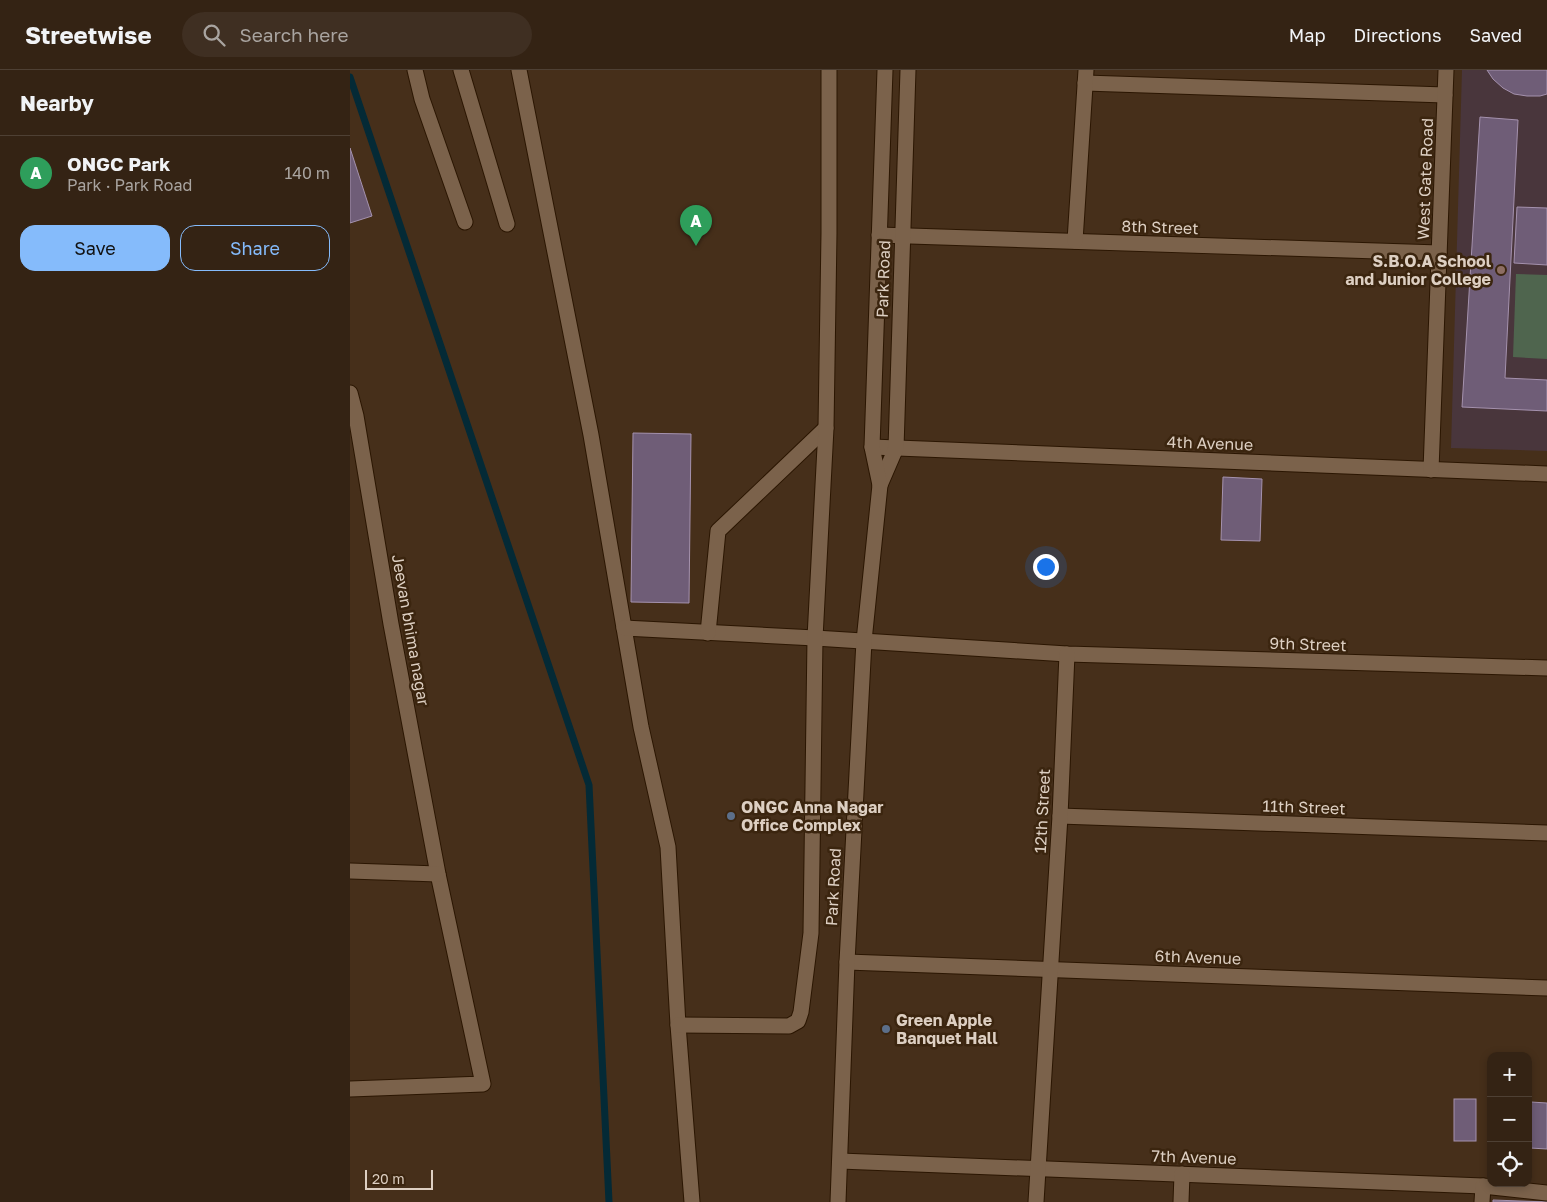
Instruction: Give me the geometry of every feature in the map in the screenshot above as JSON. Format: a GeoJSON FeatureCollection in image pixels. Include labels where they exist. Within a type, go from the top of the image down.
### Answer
{"type":"FeatureCollection","features":[{"type":"Feature","properties":{"kind":"street"},"geometry":{"type":"LineString","coordinates":[[415,70],[422,99],[465,222]]}},
{"type":"Feature","properties":{"kind":"street"},"geometry":{"type":"LineString","coordinates":[[461,70],[507,224]]}},
{"type":"Feature","properties":{"kind":"street"},"geometry":{"type":"LineString","coordinates":[[519,70],[591,435],[641,727],[668,847],[678,1024],[692,1202]]}},
{"type":"Feature","properties":{"kind":"street"},"geometry":{"type":"LineString","coordinates":[[678,1024],[789,1026],[798,1021],[801,1012],[811,933],[815,638],[826,428],[829,70]]}},
{"type":"Feature","properties":{"kind":"street","name":"Park Road"},"geometry":{"type":"LineString","coordinates":[[880,485],[872,447],[884,70]]}},
{"type":"Feature","properties":{"kind":"street","name":"Park Road"},"geometry":{"type":"LineString","coordinates":[[838,1202],[847,962],[864,641],[880,485],[896,448],[908,70]]}},
{"type":"Feature","properties":{"kind":"street","name":"West Gate Road"},"geometry":{"type":"LineString","coordinates":[[1431,470],[1446,70]]}},
{"type":"Feature","properties":{"kind":"street"},"geometry":{"type":"LineString","coordinates":[[1075,241],[1085,76],[1445,95]]}},
{"type":"Feature","properties":{"kind":"street","name":"8th Street"},"geometry":{"type":"LineString","coordinates":[[879,235],[1439,254]]}},
{"type":"Feature","properties":{"kind":"street","name":"Jeevan bhima nagar"},"geometry":{"type":"LineString","coordinates":[[350,393],[438,874],[483,1084],[350,1089]]}},
{"type":"Feature","properties":{"kind":"street"},"geometry":{"type":"LineString","coordinates":[[708,632],[718,531],[826,428]]}},
{"type":"Feature","properties":{"kind":"street","name":"4th Avenue"},"geometry":{"type":"LineString","coordinates":[[872,447],[1547,474]]}},
{"type":"Feature","properties":{"kind":"street","name":"9th Street"},"geometry":{"type":"LineString","coordinates":[[624,628],[1067,654],[1547,668]]}},
{"type":"Feature","properties":{"kind":"street","name":"12th Street"},"geometry":{"type":"LineString","coordinates":[[1036,1202],[1060,816],[1067,654]]}},
{"type":"Feature","properties":{"kind":"street","name":"11th Street"},"geometry":{"type":"LineString","coordinates":[[1060,816],[1547,833]]}},
{"type":"Feature","properties":{"kind":"street"},"geometry":{"type":"LineString","coordinates":[[350,871],[438,874]]}},
{"type":"Feature","properties":{"kind":"street","name":"6th Avenue"},"geometry":{"type":"LineString","coordinates":[[847,962],[1547,988]]}},
{"type":"Feature","properties":{"kind":"street","name":"7th Avenue"},"geometry":{"type":"LineString","coordinates":[[840,1162],[1483,1186],[1547,1193]]}},
{"type":"Feature","properties":{"kind":"street"},"geometry":{"type":"LineString","coordinates":[[1181,1202],[1182,1174]]}},
{"type":"Feature","properties":{"kind":"street"},"geometry":{"type":"LineString","coordinates":[[1482,1202],[1483,1186]]}},
{"type":"Feature","properties":{"kind":"shaded area","name":"S.B.O.A School and Junior College"},"geometry":{"type":"Polygon","coordinates":[[[1462,70],[1547,70],[1547,451],[1451,448],[1462,70]]]}},
{"type":"Feature","properties":{"kind":"green space"},"geometry":{"type":"Polygon","coordinates":[[[1516,274],[1547,275],[1547,359],[1513,357],[1516,274]]]}},
{"type":"Feature","properties":{"kind":"building"},"geometry":{"type":"Polygon","coordinates":[[[1487,70],[1547,70],[1547,94],[1527,96],[1514,94],[1503,88],[1487,70]]]}},
{"type":"Feature","properties":{"kind":"building"},"geometry":{"type":"Polygon","coordinates":[[[1480,117],[1518,120],[1505,378],[1547,380],[1547,411],[1462,407],[1480,117]]]}},
{"type":"Feature","properties":{"kind":"building"},"geometry":{"type":"Polygon","coordinates":[[[350,148],[372,216],[350,223],[350,148]]]}},
{"type":"Feature","properties":{"kind":"building"},"geometry":{"type":"Polygon","coordinates":[[[1517,207],[1547,208],[1547,265],[1514,263],[1517,207]]]}},
{"type":"Feature","properties":{"kind":"building"},"geometry":{"type":"Polygon","coordinates":[[[633,433],[691,434],[689,603],[631,602],[633,433]]]}},
{"type":"Feature","properties":{"kind":"building"},"geometry":{"type":"Polygon","coordinates":[[[1223,477],[1262,479],[1260,541],[1221,540],[1223,477]]]}},
{"type":"Feature","properties":{"kind":"building"},"geometry":{"type":"Polygon","coordinates":[[[1454,1099],[1476,1099],[1476,1141],[1454,1141],[1454,1099]]]}},
{"type":"Feature","properties":{"kind":"building"},"geometry":{"type":"Polygon","coordinates":[[[1532,1102],[1547,1103],[1547,1149],[1532,1148],[1532,1102]]]}},
{"type":"Feature","properties":{"kind":"building"},"geometry":{"type":"Polygon","coordinates":[[[1493,1200],[1547,1202],[1493,1202],[1493,1200]]]}},
{"type":"Feature","properties":{"kind":"waterway"},"geometry":{"type":"LineString","coordinates":[[350,77],[589,785],[609,1202]]}},
{"type":"Feature","properties":{"kind":"place","name":"ONGC Park"},"geometry":{"type":"Point","coordinates":[696,246]}},
{"type":"Feature","properties":{"kind":"place","name":"S.B.O.A School and Junior College"},"geometry":{"type":"Point","coordinates":[1501,270]}},
{"type":"Feature","properties":{"kind":"place","name":"ONGC Anna Nagar Office Complex"},"geometry":{"type":"Point","coordinates":[731,816]}},
{"type":"Feature","properties":{"kind":"place","name":"Green Apple Banquet Hall"},"geometry":{"type":"Point","coordinates":[886,1029]}}]}
